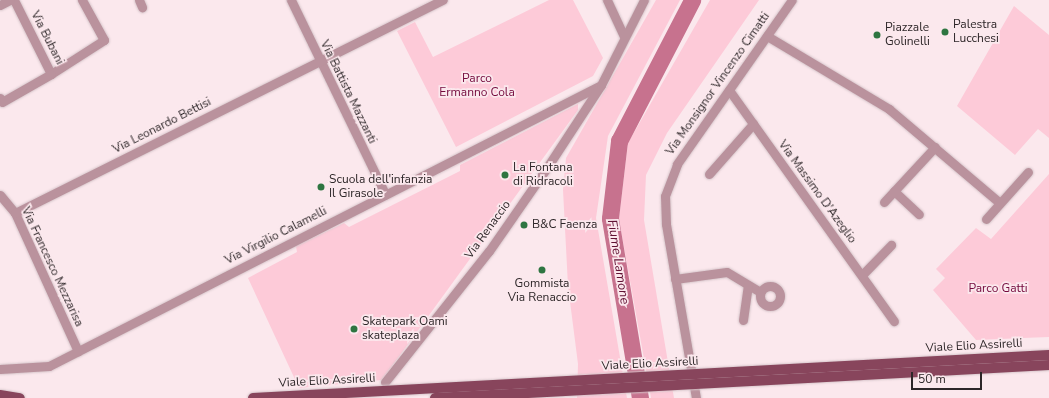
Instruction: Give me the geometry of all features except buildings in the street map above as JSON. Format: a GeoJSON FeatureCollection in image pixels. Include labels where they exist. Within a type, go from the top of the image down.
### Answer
{"type":"FeatureCollection","features":[{"type":"Feature","properties":{"kind":"main road","name":"Viale Elio Assirelli"},"geometry":{"type":"LineString","coordinates":[[253,398],[1049,355]]}},
{"type":"Feature","properties":{"kind":"main road","name":"Viale Elio Assirelli"},"geometry":{"type":"LineString","coordinates":[[435,398],[1049,365]]}},
{"type":"Feature","properties":{"kind":"main road"},"geometry":{"type":"LineString","coordinates":[[0,395],[20,398]]}},
{"type":"Feature","properties":{"kind":"street"},"geometry":{"type":"LineString","coordinates":[[0,5],[10,0]]}},
{"type":"Feature","properties":{"kind":"street","name":"Via Bubani"},"geometry":{"type":"LineString","coordinates":[[14,0],[51,74],[104,40],[82,0]]}},
{"type":"Feature","properties":{"kind":"street","name":"Via Battista Mazzanti"},"geometry":{"type":"LineString","coordinates":[[291,0],[385,194]]}},
{"type":"Feature","properties":{"kind":"street","name":"Via Leonardo Bettisi"},"geometry":{"type":"LineString","coordinates":[[16,213],[443,0]]}},
{"type":"Feature","properties":{"kind":"street"},"geometry":{"type":"LineString","coordinates":[[607,0],[624,36]]}},
{"type":"Feature","properties":{"kind":"street","name":"Via Renaccio"},"geometry":{"type":"LineString","coordinates":[[385,382],[489,251],[600,84],[644,0]]}},
{"type":"Feature","properties":{"kind":"street","name":"Via Monsignor Vincenzo Cimatti"},"geometry":{"type":"LineString","coordinates":[[696,398],[666,224],[665,196],[677,164],[792,0]]}},
{"type":"Feature","properties":{"kind":"street"},"geometry":{"type":"LineString","coordinates":[[767,36],[889,109],[1000,203]]}},
{"type":"Feature","properties":{"kind":"street"},"geometry":{"type":"LineString","coordinates":[[0,98],[2,102],[51,74]]}},
{"type":"Feature","properties":{"kind":"street","name":"Via Virgilio Calamelli"},"geometry":{"type":"LineString","coordinates":[[0,369],[49,366],[600,84]]}},
{"type":"Feature","properties":{"kind":"street","name":"Via Massimo D'Azeglio"},"geometry":{"type":"LineString","coordinates":[[729,90],[894,321]]}},
{"type":"Feature","properties":{"kind":"street"},"geometry":{"type":"LineString","coordinates":[[709,174],[753,124]]}},
{"type":"Feature","properties":{"kind":"street"},"geometry":{"type":"LineString","coordinates":[[884,202],[935,147]]}},
{"type":"Feature","properties":{"kind":"street"},"geometry":{"type":"LineString","coordinates":[[986,219],[1028,172]]}},
{"type":"Feature","properties":{"kind":"street"},"geometry":{"type":"LineString","coordinates":[[894,191],[919,214]]}},
{"type":"Feature","properties":{"kind":"street","name":"Via Francesco Mezzarisa"},"geometry":{"type":"LineString","coordinates":[[0,195],[16,213],[78,351]]}},
{"type":"Feature","properties":{"kind":"street"},"geometry":{"type":"LineString","coordinates":[[862,275],[891,245]]}},
{"type":"Feature","properties":{"kind":"street"},"geometry":{"type":"LineString","coordinates":[[675,279],[727,272],[760,292]]}},
{"type":"Feature","properties":{"kind":"street"},"geometry":{"type":"LineString","coordinates":[[743,320],[748,285]]}},
{"type":"Feature","properties":{"kind":"green space","name":"Parco Ermanno Cola"},"geometry":{"type":"Polygon","coordinates":[[[549,0],[573,0],[603,58],[593,76],[456,147],[397,31],[415,22],[433,57],[549,0]]]}},
{"type":"Feature","properties":{"kind":"green space"},"geometry":{"type":"Polygon","coordinates":[[[656,0],[680,0],[608,136],[596,218],[627,398],[577,398],[578,364],[568,286],[563,190],[566,158],[656,0]]]}},
{"type":"Feature","properties":{"kind":"green space"},"geometry":{"type":"Polygon","coordinates":[[[710,0],[759,0],[667,133],[646,175],[644,220],[674,398],[651,398],[619,219],[628,143],[710,0]]]}},
{"type":"Feature","properties":{"kind":"green space"},"geometry":{"type":"Polygon","coordinates":[[[1014,6],[1049,35],[1049,138],[1038,129],[1015,155],[957,106],[1014,6]]]}},
{"type":"Feature","properties":{"kind":"green space"},"geometry":{"type":"Polygon","coordinates":[[[578,104],[578,110],[382,380],[299,388],[248,278],[297,252],[296,246],[344,223],[349,227],[460,171],[460,165],[578,104]]]}},
{"type":"Feature","properties":{"kind":"green space","name":"Parco Gatti"},"geometry":{"type":"Polygon","coordinates":[[[1049,174],[1049,337],[976,340],[933,290],[945,278],[936,269],[976,228],[991,239],[1049,174]]]}},
{"type":"Feature","properties":{"kind":"waterway","name":"Fiume Lamone"},"geometry":{"type":"LineString","coordinates":[[640,398],[610,218],[619,141],[692,0]]}},
{"type":"Feature","properties":{"kind":"place","name":"Palestra Lucchesi"},"geometry":{"type":"Point","coordinates":[945,32]}},
{"type":"Feature","properties":{"kind":"place","name":"Piazzale Golinelli"},"geometry":{"type":"Point","coordinates":[877,35]}},
{"type":"Feature","properties":{"kind":"place","name":"La Fontana di Ridracoli"},"geometry":{"type":"Point","coordinates":[505,175]}},
{"type":"Feature","properties":{"kind":"place","name":"Scuola dell'infanzia Il Girasole"},"geometry":{"type":"Point","coordinates":[321,187]}},
{"type":"Feature","properties":{"kind":"place","name":"B&C Faenza"},"geometry":{"type":"Point","coordinates":[524,225]}},
{"type":"Feature","properties":{"kind":"place","name":"Gommista Via Renaccio"},"geometry":{"type":"Point","coordinates":[542,270]}},
{"type":"Feature","properties":{"kind":"place","name":"Skatepark Oami skateplaza"},"geometry":{"type":"Point","coordinates":[354,329]}}]}
